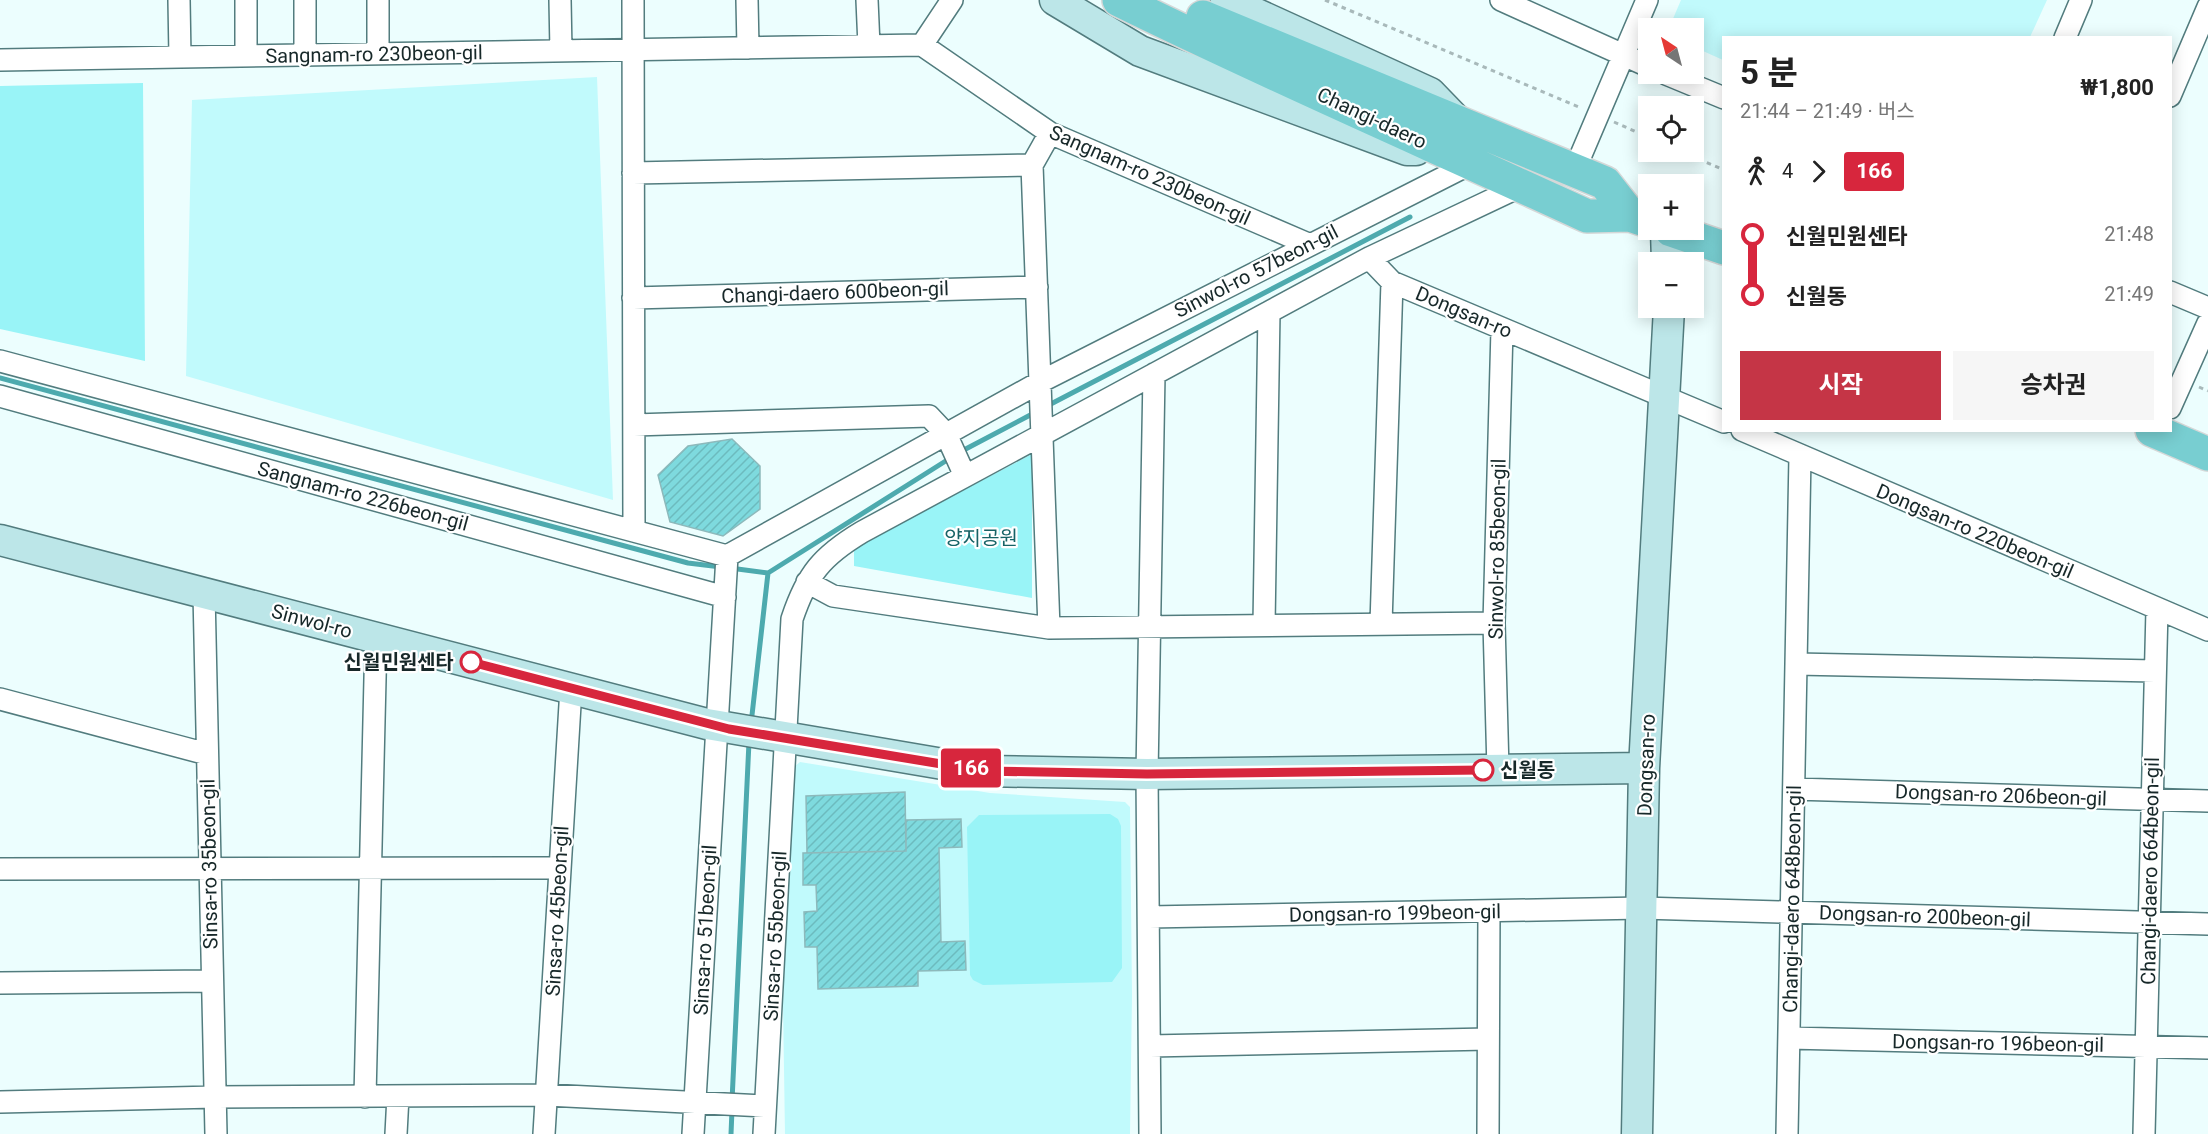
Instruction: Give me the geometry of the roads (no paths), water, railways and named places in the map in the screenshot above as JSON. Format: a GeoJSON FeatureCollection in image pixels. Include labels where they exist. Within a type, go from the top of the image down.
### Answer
{"type":"FeatureCollection","features":[{"type":"Feature","properties":{"kind":"main road","name":"Changi-daero"},"geometry":{"type":"LineString","coordinates":[[1119,0],[1216,48],[1325,95],[1437,149],[1587,216],[1638,218]]}},
{"type":"Feature","properties":{"kind":"main road","name":"Changi-daero"},"geometry":{"type":"LineString","coordinates":[[1166,0],[1227,28],[1575,169],[1605,183],[1638,217]]}},
{"type":"Feature","properties":{"kind":"main road"},"geometry":{"type":"LineString","coordinates":[[1700,240],[1722,247]]}},
{"type":"Feature","properties":{"kind":"main road"},"geometry":{"type":"LineString","coordinates":[[2171,432],[2208,454]]}},
{"type":"Feature","properties":{"kind":"street"},"geometry":{"type":"LineString","coordinates":[[179,0],[180,57]]}},
{"type":"Feature","properties":{"kind":"street"},"geometry":{"type":"LineString","coordinates":[[246,0],[246,56]]}},
{"type":"Feature","properties":{"kind":"street"},"geometry":{"type":"LineString","coordinates":[[305,0],[305,55]]}},
{"type":"Feature","properties":{"kind":"street"},"geometry":{"type":"LineString","coordinates":[[378,0],[378,54]]}},
{"type":"Feature","properties":{"kind":"street"},"geometry":{"type":"LineString","coordinates":[[560,0],[561,51]]}},
{"type":"Feature","properties":{"kind":"street"},"geometry":{"type":"LineString","coordinates":[[633,0],[634,531]]}},
{"type":"Feature","properties":{"kind":"street"},"geometry":{"type":"LineString","coordinates":[[747,0],[748,48]]}},
{"type":"Feature","properties":{"kind":"street"},"geometry":{"type":"LineString","coordinates":[[867,0],[868,46]]}},
{"type":"Feature","properties":{"kind":"street"},"geometry":{"type":"LineString","coordinates":[[922,45],[952,0]]}},
{"type":"Feature","properties":{"kind":"street"},"geometry":{"type":"LineString","coordinates":[[1055,0],[1140,51],[1407,150],[1437,149]]}},
{"type":"Feature","properties":{"kind":"street"},"geometry":{"type":"LineString","coordinates":[[1226,0],[1430,93],[1459,123]]}},
{"type":"Feature","properties":{"kind":"street"},"geometry":{"type":"LineString","coordinates":[[1503,0],[1638,62]]}},
{"type":"Feature","properties":{"kind":"street"},"geometry":{"type":"LineString","coordinates":[[1575,169],[1647,0]]}},
{"type":"Feature","properties":{"kind":"street"},"geometry":{"type":"LineString","coordinates":[[2066,36],[2081,0]]}},
{"type":"Feature","properties":{"kind":"street"},"geometry":{"type":"LineString","coordinates":[[2172,91],[2208,8]]}},
{"type":"Feature","properties":{"kind":"street","name":"Sangnam-ro 230beon-gil"},"geometry":{"type":"LineString","coordinates":[[0,60],[922,45],[1050,133],[1308,244]]}},
{"type":"Feature","properties":{"kind":"street"},"geometry":{"type":"LineString","coordinates":[[1690,84],[1722,97]]}},
{"type":"Feature","properties":{"kind":"street"},"geometry":{"type":"LineString","coordinates":[[1049,628],[1042,388],[1032,165],[1050,133]]}},
{"type":"Feature","properties":{"kind":"street","name":"Sinwol-ro 57beon-gil"},"geometry":{"type":"LineString","coordinates":[[727,556],[1308,244],[1472,163]]}},
{"type":"Feature","properties":{"kind":"street"},"geometry":{"type":"LineString","coordinates":[[633,173],[1032,165]]}},
{"type":"Feature","properties":{"kind":"street","name":"Sinsa-ro 55beon-gil"},"geometry":{"type":"LineString","coordinates":[[764,1134],[762,1106],[782,736],[792,619],[815,568],[836,548],[963,472],[1043,428],[1154,374],[1369,258],[1521,186]]}},
{"type":"Feature","properties":{"kind":"street","name":"Dongsan-ro"},"geometry":{"type":"LineString","coordinates":[[1369,258],[1392,282],[1665,397]]}},
{"type":"Feature","properties":{"kind":"street"},"geometry":{"type":"LineString","coordinates":[[1381,624],[1392,282]]}},
{"type":"Feature","properties":{"kind":"street","name":"Changi-daero 600beon-gil"},"geometry":{"type":"LineString","coordinates":[[633,298],[1037,286]]}},
{"type":"Feature","properties":{"kind":"street"},"geometry":{"type":"LineString","coordinates":[[2172,293],[2208,308]]}},
{"type":"Feature","properties":{"kind":"street"},"geometry":{"type":"LineString","coordinates":[[1264,625],[1269,312]]}},
{"type":"Feature","properties":{"kind":"street","name":"Dongsan-ro"},"geometry":{"type":"LineString","coordinates":[[1637,1134],[1644,768],[1669,318]]}},
{"type":"Feature","properties":{"kind":"street"},"geometry":{"type":"LineString","coordinates":[[2172,402],[2208,323]]}},
{"type":"Feature","properties":{"kind":"street","name":"Sinwol-ro 85beon-gil"},"geometry":{"type":"LineString","coordinates":[[1498,770],[1494,623],[1502,329]]}},
{"type":"Feature","properties":{"kind":"street"},"geometry":{"type":"LineString","coordinates":[[0,361],[727,556],[723,727]]}},
{"type":"Feature","properties":{"kind":"street"},"geometry":{"type":"LineString","coordinates":[[1150,1134],[1147,774],[1154,374]]}},
{"type":"Feature","properties":{"kind":"street","name":"Sangnam-ro 226beon-gil"},"geometry":{"type":"LineString","coordinates":[[0,396],[726,588]]}},
{"type":"Feature","properties":{"kind":"street"},"geometry":{"type":"LineString","coordinates":[[1665,397],[1722,422]]}},
{"type":"Feature","properties":{"kind":"street"},"geometry":{"type":"LineString","coordinates":[[634,425],[929,416],[948,439],[963,472]]}},
{"type":"Feature","properties":{"kind":"street","name":"Dongsan-ro 220beon-gil"},"geometry":{"type":"LineString","coordinates":[[1746,432],[2208,630]]}},
{"type":"Feature","properties":{"kind":"street","name":"Changi-daero 648beon-gil"},"geometry":{"type":"LineString","coordinates":[[1787,1134],[1800,456]]}},
{"type":"Feature","properties":{"kind":"street","name":"Sinwol-ro"},"geometry":{"type":"LineString","coordinates":[[0,540],[723,727],[782,736]]}},
{"type":"Feature","properties":{"kind":"street"},"geometry":{"type":"LineString","coordinates":[[807,582],[833,596],[1049,628],[1494,623]]}},
{"type":"Feature","properties":{"kind":"street","name":"Sinsa-ro 35beon-gil"},"geometry":{"type":"LineString","coordinates":[[204,593],[216,1134]]}},
{"type":"Feature","properties":{"kind":"street","name":"Changi-daero 664beon-gil"},"geometry":{"type":"LineString","coordinates":[[2144,1134],[2157,609]]}},
{"type":"Feature","properties":{"kind":"street"},"geometry":{"type":"LineString","coordinates":[[365,1097],[376,638]]}},
{"type":"Feature","properties":{"kind":"street"},"geometry":{"type":"LineString","coordinates":[[1796,664],[2156,672]]}},
{"type":"Feature","properties":{"kind":"street","name":"Sinsa-ro 45beon-gil"},"geometry":{"type":"LineString","coordinates":[[544,1134],[571,688]]}},
{"type":"Feature","properties":{"kind":"street"},"geometry":{"type":"LineString","coordinates":[[0,699],[207,754]]}},
{"type":"Feature","properties":{"kind":"street","name":"Sinsa-ro 51beon-gil"},"geometry":{"type":"LineString","coordinates":[[693,1134],[699,1102],[723,727]]}},
{"type":"Feature","properties":{"kind":"street"},"geometry":{"type":"LineString","coordinates":[[782,736],[984,771],[1147,774],[1644,768]]}},
{"type":"Feature","properties":{"kind":"street","name":"Dongsan-ro 206beon-gil"},"geometry":{"type":"LineString","coordinates":[[1794,789],[2208,801]]}},
{"type":"Feature","properties":{"kind":"street"},"geometry":{"type":"LineString","coordinates":[[0,869],[560,868]]}},
{"type":"Feature","properties":{"kind":"street","name":"Dongsan-ro 199beon-gil"},"geometry":{"type":"LineString","coordinates":[[1149,917],[1642,908]]}},
{"type":"Feature","properties":{"kind":"street","name":"Dongsan-ro 200beon-gil"},"geometry":{"type":"LineString","coordinates":[[1642,908],[2208,924]]}},
{"type":"Feature","properties":{"kind":"street"},"geometry":{"type":"LineString","coordinates":[[1488,1134],[1489,911]]}},
{"type":"Feature","properties":{"kind":"street"},"geometry":{"type":"LineString","coordinates":[[0,983],[212,981]]}},
{"type":"Feature","properties":{"kind":"street","name":"Dongsan-ro 196beon-gil"},"geometry":{"type":"LineString","coordinates":[[1789,1038],[2208,1048]]}},
{"type":"Feature","properties":{"kind":"street"},"geometry":{"type":"LineString","coordinates":[[1150,1046],[1488,1039]]}},
{"type":"Feature","properties":{"kind":"street"},"geometry":{"type":"LineString","coordinates":[[0,1102],[215,1097],[547,1095],[762,1106]]}},
{"type":"Feature","properties":{"kind":"street"},"geometry":{"type":"LineString","coordinates":[[396,1134],[398,1096]]}},
{"type":"Feature","properties":{"kind":"waterway"},"geometry":{"type":"LineString","coordinates":[[1047,406],[1410,217]]}},
{"type":"Feature","properties":{"kind":"waterway"},"geometry":{"type":"LineString","coordinates":[[0,378],[688,563],[721,567]]}},
{"type":"Feature","properties":{"kind":"waterway"},"geometry":{"type":"LineString","coordinates":[[960,452],[1036,412]]}},
{"type":"Feature","properties":{"kind":"waterway"},"geometry":{"type":"LineString","coordinates":[[751,724],[768,573],[952,457]]}},
{"type":"Feature","properties":{"kind":"waterway"},"geometry":{"type":"LineString","coordinates":[[730,568],[768,573]]}},
{"type":"Feature","properties":{"kind":"waterway"},"geometry":{"type":"LineString","coordinates":[[732,1101],[749,742]]}},
{"type":"Feature","properties":{"kind":"waterway"},"geometry":{"type":"LineString","coordinates":[[731,1134],[732,1110]]}},
{"type":"Feature","properties":{"kind":"place","name":"신월민원센타"},"geometry":{"type":"Point","coordinates":[471,662]}},
{"type":"Feature","properties":{"kind":"place","name":"신월동"},"geometry":{"type":"Point","coordinates":[1483,770]}},
{"type":"Feature","properties":{"kind":"park label","name":"양지공원"},"geometry":{"type":"Point","coordinates":[981,538]}}]}
